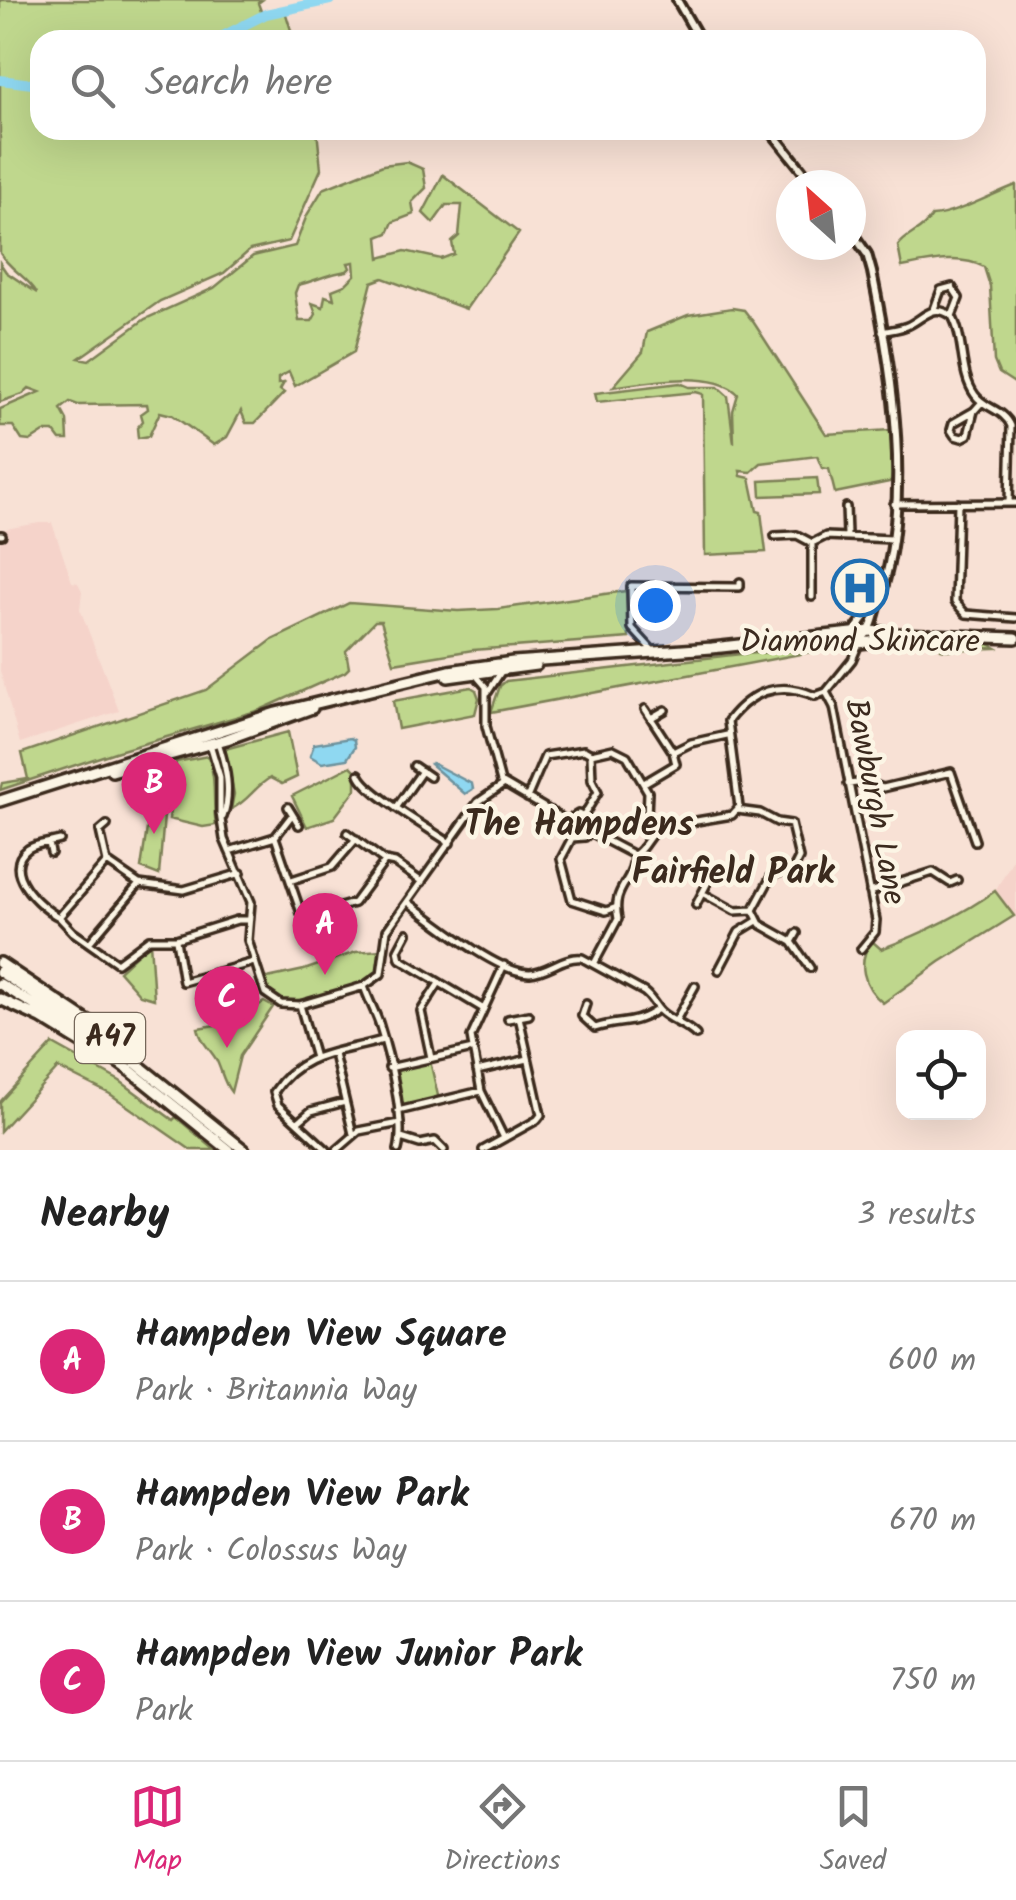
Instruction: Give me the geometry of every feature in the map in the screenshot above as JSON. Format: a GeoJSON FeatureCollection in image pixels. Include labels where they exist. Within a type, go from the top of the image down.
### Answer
{"type":"FeatureCollection","features":[{"type":"Feature","properties":{"kind":"highway"},"geometry":{"type":"LineString","coordinates":[[855,638],[871,630],[1016,638]]}},
{"type":"Feature","properties":{"kind":"highway"},"geometry":{"type":"LineString","coordinates":[[0,801],[279,722],[333,699],[501,663],[768,641],[890,638],[896,634]]}},
{"type":"Feature","properties":{"kind":"highway"},"geometry":{"type":"LineString","coordinates":[[420,679],[559,660]]}},
{"type":"Feature","properties":{"kind":"highway","name":"A47"},"geometry":{"type":"LineString","coordinates":[[0,963],[108,1036],[196,1111]]}},
{"type":"Feature","properties":{"kind":"highway","name":"A47"},"geometry":{"type":"LineString","coordinates":[[0,972],[122,1052],[244,1150]]}},
{"type":"Feature","properties":{"kind":"highway","name":"A47"},"geometry":{"type":"LineString","coordinates":[[0,984],[132,1072],[229,1150]]}},
{"type":"Feature","properties":{"kind":"highway","name":"A47"},"geometry":{"type":"LineString","coordinates":[[0,998],[89,1048],[198,1126]]}},
{"type":"Feature","properties":{"kind":"street"},"geometry":{"type":"LineString","coordinates":[[677,0],[694,30]]}},
{"type":"Feature","properties":{"kind":"street"},"geometry":{"type":"LineString","coordinates":[[778,140],[802,170]]}},
{"type":"Feature","properties":{"kind":"street"},"geometry":{"type":"LineString","coordinates":[[866,255],[896,430],[890,565],[871,630]]}},
{"type":"Feature","properties":{"kind":"street"},"geometry":{"type":"LineString","coordinates":[[882,332],[906,326],[934,310],[939,292],[952,287],[960,296],[952,316],[969,382],[982,402],[1012,419],[1014,447],[1012,503],[894,504]]}},
{"type":"Feature","properties":{"kind":"street"},"geometry":{"type":"LineString","coordinates":[[934,310],[952,316]]}},
{"type":"Feature","properties":{"kind":"street"},"geometry":{"type":"LineString","coordinates":[[974,411],[969,433],[962,438],[955,436],[953,423],[982,402]]}},
{"type":"Feature","properties":{"kind":"street"},"geometry":{"type":"LineString","coordinates":[[958,503],[955,602],[966,614],[1016,618]]}},
{"type":"Feature","properties":{"kind":"street"},"geometry":{"type":"LineString","coordinates":[[846,507],[847,535]]}},
{"type":"Feature","properties":{"kind":"street"},"geometry":{"type":"LineString","coordinates":[[784,535],[784,546]]}},
{"type":"Feature","properties":{"kind":"street"},"geometry":{"type":"LineString","coordinates":[[775,536],[797,535],[812,543]]}},
{"type":"Feature","properties":{"kind":"street"},"geometry":{"type":"LineString","coordinates":[[812,543],[826,536],[892,539]]}},
{"type":"Feature","properties":{"kind":"street"},"geometry":{"type":"LineString","coordinates":[[812,543],[812,597]]}},
{"type":"Feature","properties":{"kind":"street"},"geometry":{"type":"LineString","coordinates":[[812,583],[822,582]]}},
{"type":"Feature","properties":{"kind":"street"},"geometry":{"type":"LineString","coordinates":[[654,652],[632,625],[631,586],[740,587]]}},
{"type":"Feature","properties":{"kind":"street"},"geometry":{"type":"LineString","coordinates":[[855,638],[880,597]]}},
{"type":"Feature","properties":{"kind":"street","name":"Bawburgh Lane"},"geometry":{"type":"LineString","coordinates":[[855,638],[846,665],[826,692],[834,708],[870,892],[875,932],[861,949]]}},
{"type":"Feature","properties":{"kind":"street"},"geometry":{"type":"LineString","coordinates":[[631,654],[642,639]]}},
{"type":"Feature","properties":{"kind":"street"},"geometry":{"type":"LineString","coordinates":[[486,697],[504,670]]}},
{"type":"Feature","properties":{"kind":"street"},"geometry":{"type":"LineString","coordinates":[[474,674],[484,682],[488,738],[503,785],[567,821]]}},
{"type":"Feature","properties":{"kind":"street"},"geometry":{"type":"LineString","coordinates":[[737,810],[728,721],[754,696],[790,688],[815,696],[826,692]]}},
{"type":"Feature","properties":{"kind":"street"},"geometry":{"type":"LineString","coordinates":[[644,708],[673,752],[676,764],[644,783]]}},
{"type":"Feature","properties":{"kind":"street"},"geometry":{"type":"LineString","coordinates":[[651,718],[665,710]]}},
{"type":"Feature","properties":{"kind":"street"},"geometry":{"type":"LineString","coordinates":[[673,752],[691,743],[728,735]]}},
{"type":"Feature","properties":{"kind":"street"},"geometry":{"type":"LineString","coordinates":[[213,740],[228,783],[228,802],[222,820],[228,851],[250,902],[248,940],[254,962],[268,996],[286,1005],[300,1006],[364,986],[381,974],[384,937],[478,802],[503,785]]}},
{"type":"Feature","properties":{"kind":"street"},"geometry":{"type":"LineString","coordinates":[[526,798],[548,753],[624,752],[644,783],[649,796],[647,816],[656,830]]}},
{"type":"Feature","properties":{"kind":"street"},"geometry":{"type":"LineString","coordinates":[[584,815],[598,792],[592,780],[591,754]]}},
{"type":"Feature","properties":{"kind":"street"},"geometry":{"type":"LineString","coordinates":[[414,766],[430,777]]}},
{"type":"Feature","properties":{"kind":"street"},"geometry":{"type":"LineString","coordinates":[[396,808],[422,771]]}},
{"type":"Feature","properties":{"kind":"street"},"geometry":{"type":"LineString","coordinates":[[848,784],[867,782],[883,788],[951,772],[974,837],[964,836]]}},
{"type":"Feature","properties":{"kind":"street"},"geometry":{"type":"LineString","coordinates":[[359,774],[362,782],[396,808],[450,843]]}},
{"type":"Feature","properties":{"kind":"street"},"geometry":{"type":"LineString","coordinates":[[357,790],[362,782]]}},
{"type":"Feature","properties":{"kind":"street"},"geometry":{"type":"LineString","coordinates":[[288,807],[299,825]]}},
{"type":"Feature","properties":{"kind":"street"},"geometry":{"type":"LineString","coordinates":[[634,855],[656,830],[725,817],[737,810],[760,813],[777,822],[793,822],[798,864],[772,875],[753,910],[757,921],[792,942],[810,968]]}},
{"type":"Feature","properties":{"kind":"street"},"geometry":{"type":"LineString","coordinates":[[584,815],[590,832],[579,839],[572,838],[567,821],[584,815]]}},
{"type":"Feature","properties":{"kind":"street"},"geometry":{"type":"LineString","coordinates":[[228,851],[275,837],[292,816]]}},
{"type":"Feature","properties":{"kind":"street"},"geometry":{"type":"LineString","coordinates":[[91,833],[107,824]]}},
{"type":"Feature","properties":{"kind":"street"},"geometry":{"type":"LineString","coordinates":[[100,831],[107,862],[138,884],[190,890],[240,873]]}},
{"type":"Feature","properties":{"kind":"street"},"geometry":{"type":"LineString","coordinates":[[347,832],[385,861],[395,862],[422,882]]}},
{"type":"Feature","properties":{"kind":"street"},"geometry":{"type":"LineString","coordinates":[[590,832],[634,855]]}},
{"type":"Feature","properties":{"kind":"street"},"geometry":{"type":"LineString","coordinates":[[275,837],[318,948]]}},
{"type":"Feature","properties":{"kind":"street"},"geometry":{"type":"LineString","coordinates":[[292,880],[332,867],[356,838]]}},
{"type":"Feature","properties":{"kind":"street"},"geometry":{"type":"LineString","coordinates":[[572,838],[561,860],[570,896],[576,902],[606,911],[615,907]]}},
{"type":"Feature","properties":{"kind":"street"},"geometry":{"type":"LineString","coordinates":[[60,840],[24,852],[18,868],[24,890],[117,963],[149,938],[176,939],[248,920]]}},
{"type":"Feature","properties":{"kind":"street"},"geometry":{"type":"LineString","coordinates":[[49,843],[51,853]]}},
{"type":"Feature","properties":{"kind":"street"},"geometry":{"type":"LineString","coordinates":[[594,964],[618,919],[615,907],[633,868],[634,855]]}},
{"type":"Feature","properties":{"kind":"street"},"geometry":{"type":"LineString","coordinates":[[309,917],[354,903],[385,861]]}},
{"type":"Feature","properties":{"kind":"street"},"geometry":{"type":"LineString","coordinates":[[58,918],[107,862]]}},
{"type":"Feature","properties":{"kind":"street"},"geometry":{"type":"LineString","coordinates":[[870,892],[933,872],[950,883],[957,880]]}},
{"type":"Feature","properties":{"kind":"street"},"geometry":{"type":"LineString","coordinates":[[696,905],[708,882]]}},
{"type":"Feature","properties":{"kind":"street"},"geometry":{"type":"LineString","coordinates":[[89,943],[138,884]]}},
{"type":"Feature","properties":{"kind":"street"},"geometry":{"type":"LineString","coordinates":[[702,894],[735,911],[753,910]]}},
{"type":"Feature","properties":{"kind":"street"},"geometry":{"type":"LineString","coordinates":[[408,902],[473,949],[520,972],[536,972],[571,958],[582,958],[644,992],[658,1008],[696,1035]]}},
{"type":"Feature","properties":{"kind":"street"},"geometry":{"type":"LineString","coordinates":[[719,970],[739,932],[757,921]]}},
{"type":"Feature","properties":{"kind":"street"},"geometry":{"type":"LineString","coordinates":[[792,942],[797,932]]}},
{"type":"Feature","properties":{"kind":"street"},"geometry":{"type":"LineString","coordinates":[[407,933],[398,950],[400,958],[482,1008]]}},
{"type":"Feature","properties":{"kind":"street"},"geometry":{"type":"LineString","coordinates":[[314,938],[323,935]]}},
{"type":"Feature","properties":{"kind":"street"},"geometry":{"type":"LineString","coordinates":[[176,939],[184,992]]}},
{"type":"Feature","properties":{"kind":"street"},"geometry":{"type":"LineString","coordinates":[[568,950],[571,958]]}},
{"type":"Feature","properties":{"kind":"street"},"geometry":{"type":"LineString","coordinates":[[183,982],[254,962]]}},
{"type":"Feature","properties":{"kind":"street"},"geometry":{"type":"LineString","coordinates":[[504,965],[472,1032],[482,1090],[504,1138]]}},
{"type":"Feature","properties":{"kind":"street"},"geometry":{"type":"LineString","coordinates":[[431,1058],[422,1011],[438,984]]}},
{"type":"Feature","properties":{"kind":"street"},"geometry":{"type":"LineString","coordinates":[[364,986],[384,1040],[400,1123],[398,1150]]}},
{"type":"Feature","properties":{"kind":"street"},"geometry":{"type":"LineString","coordinates":[[676,1020],[695,986]]}},
{"type":"Feature","properties":{"kind":"street"},"geometry":{"type":"LineString","coordinates":[[300,1006],[314,1058]]}},
{"type":"Feature","properties":{"kind":"street"},"geometry":{"type":"LineString","coordinates":[[574,1006],[584,1007],[584,1021],[594,1032],[613,1021],[633,1024],[658,1008]]}},
{"type":"Feature","properties":{"kind":"street"},"geometry":{"type":"LineString","coordinates":[[508,1020],[529,1015]]}},
{"type":"Feature","properties":{"kind":"street"},"geometry":{"type":"LineString","coordinates":[[483,1150],[542,1115],[519,1017]]}},
{"type":"Feature","properties":{"kind":"street"},"geometry":{"type":"LineString","coordinates":[[327,1150],[274,1102],[274,1092],[290,1070],[314,1058],[384,1040]]}},
{"type":"Feature","properties":{"kind":"street"},"geometry":{"type":"LineString","coordinates":[[389,1068],[473,1049]]}},
{"type":"Feature","properties":{"kind":"street"},"geometry":{"type":"LineString","coordinates":[[334,1054],[353,1134]]}},
{"type":"Feature","properties":{"kind":"street"},"geometry":{"type":"LineString","coordinates":[[477,1070],[529,1059]]}},
{"type":"Feature","properties":{"kind":"street"},"geometry":{"type":"LineString","coordinates":[[398,1111],[482,1090]]}},
{"type":"Feature","properties":{"kind":"street"},"geometry":{"type":"LineString","coordinates":[[298,1122],[311,1110],[344,1102]]}},
{"type":"Feature","properties":{"kind":"street"},"geometry":{"type":"LineString","coordinates":[[337,1150],[353,1134],[400,1123]]}},
{"type":"Feature","properties":{"kind":"street"},"geometry":{"type":"LineString","coordinates":[[401,1138],[420,1144],[435,1141],[444,1150]]}},
{"type":"Feature","properties":{"kind":"shaded area"},"geometry":{"type":"Polygon","coordinates":[[[52,523],[72,582],[78,583],[82,591],[80,609],[119,711],[20,743],[0,671],[0,530],[52,523]]]}},
{"type":"Feature","properties":{"kind":"shaded area"},"geometry":{"type":"Polygon","coordinates":[[[1016,854],[1016,918],[995,891],[1016,854]]]}},
{"type":"Feature","properties":{"kind":"green space"},"geometry":{"type":"Polygon","coordinates":[[[0,0],[262,0],[258,3],[263,17],[285,11],[291,30],[30,30],[30,140],[318,140],[321,169],[289,241],[250,250],[224,273],[160,301],[79,358],[89,360],[145,319],[214,288],[253,256],[295,246],[323,189],[383,165],[407,162],[423,169],[426,188],[412,202],[414,214],[393,222],[388,233],[378,237],[380,258],[405,251],[441,259],[454,254],[452,242],[459,236],[462,205],[446,205],[433,223],[423,213],[443,175],[519,233],[466,309],[383,278],[372,282],[354,352],[295,386],[289,372],[278,378],[278,384],[284,383],[280,390],[284,393],[255,423],[246,423],[241,411],[227,437],[214,445],[172,415],[160,412],[149,436],[138,438],[137,428],[147,404],[70,402],[61,409],[67,420],[68,440],[60,440],[54,432],[44,432],[30,441],[22,440],[13,426],[0,426],[0,409],[40,392],[29,388],[0,402],[0,263],[6,272],[37,293],[0,253],[0,0]],[[354,262],[348,263],[347,271],[298,285],[295,293],[299,321],[312,321],[316,314],[312,303],[323,307],[325,296],[334,299],[332,290],[355,275],[354,262]]]}},
{"type":"Feature","properties":{"kind":"green space"},"geometry":{"type":"Polygon","coordinates":[[[1016,185],[1016,384],[999,373],[994,361],[990,286],[984,267],[954,260],[902,267],[898,246],[932,216],[1016,185]]]}},
{"type":"Feature","properties":{"kind":"green space"},"geometry":{"type":"Polygon","coordinates":[[[732,308],[744,310],[754,323],[826,434],[890,430],[894,478],[835,493],[829,469],[822,468],[817,456],[761,463],[751,472],[740,471],[741,476],[750,478],[757,511],[761,512],[766,552],[705,555],[703,394],[597,402],[595,393],[680,383],[689,387],[718,387],[728,396],[734,443],[733,411],[738,394],[727,386],[679,379],[613,387],[643,352],[647,332],[688,315],[732,308]]]}},
{"type":"Feature","properties":{"kind":"green space"},"geometry":{"type":"Polygon","coordinates":[[[817,478],[819,494],[761,496],[760,481],[817,478]]]}},
{"type":"Feature","properties":{"kind":"green space"},"geometry":{"type":"Polygon","coordinates":[[[626,591],[629,638],[473,650],[394,663],[381,621],[375,621],[346,651],[349,668],[345,672],[260,710],[0,790],[2,783],[28,779],[22,753],[206,690],[272,640],[349,603],[458,611],[626,591]]]}},
{"type":"Feature","properties":{"kind":"green space"},"geometry":{"type":"Polygon","coordinates":[[[941,642],[987,643],[996,648],[946,650],[941,649],[941,642]]]}},
{"type":"Feature","properties":{"kind":"green space"},"geometry":{"type":"Polygon","coordinates":[[[827,649],[491,712],[500,686],[506,681],[741,654],[827,649]]]}},
{"type":"Feature","properties":{"kind":"green space"},"geometry":{"type":"Polygon","coordinates":[[[471,687],[479,698],[475,714],[398,729],[393,701],[471,687]]]}},
{"type":"Feature","properties":{"kind":"green space"},"geometry":{"type":"Polygon","coordinates":[[[288,732],[297,777],[282,784],[270,778],[231,809],[234,794],[225,749],[288,732]]]}},
{"type":"Feature","properties":{"kind":"green space"},"geometry":{"type":"Polygon","coordinates":[[[208,756],[216,825],[203,827],[169,819],[176,762],[208,756]]]}},
{"type":"Feature","properties":{"kind":"green space"},"geometry":{"type":"Polygon","coordinates":[[[351,766],[356,771],[356,789],[334,818],[307,827],[292,796],[351,766]]]}},
{"type":"Feature","properties":{"kind":"green space"},"geometry":{"type":"Polygon","coordinates":[[[149,815],[164,816],[159,875],[141,868],[149,815]]]}},
{"type":"Feature","properties":{"kind":"green space"},"geometry":{"type":"Polygon","coordinates":[[[995,891],[1014,916],[883,1003],[876,997],[863,965],[872,941],[881,949],[896,943],[954,916],[995,891]]]}},
{"type":"Feature","properties":{"kind":"green space"},"geometry":{"type":"Polygon","coordinates":[[[150,942],[154,999],[140,995],[119,971],[150,942]]]}},
{"type":"Feature","properties":{"kind":"green space"},"geometry":{"type":"Polygon","coordinates":[[[380,950],[376,973],[317,996],[285,1001],[269,990],[263,979],[356,952],[380,950]]]}},
{"type":"Feature","properties":{"kind":"green space"},"geometry":{"type":"Polygon","coordinates":[[[264,1002],[273,1007],[240,1056],[231,1092],[198,1028],[232,1022],[264,1002]]]}},
{"type":"Feature","properties":{"kind":"green space"},"geometry":{"type":"Polygon","coordinates":[[[53,1044],[120,1081],[173,1120],[176,1117],[215,1150],[191,1150],[110,1094],[58,1068],[0,1131],[0,1102],[53,1044]]]}},
{"type":"Feature","properties":{"kind":"green space"},"geometry":{"type":"Polygon","coordinates":[[[430,1061],[439,1100],[400,1108],[393,1070],[430,1061]]]}},
{"type":"Feature","properties":{"kind":"water"},"geometry":{"type":"Polygon","coordinates":[[[350,738],[355,747],[347,759],[322,763],[310,756],[314,744],[350,738]]]}},
{"type":"Feature","properties":{"kind":"water"},"geometry":{"type":"Polygon","coordinates":[[[432,763],[472,784],[473,789],[465,794],[432,763]]]}},
{"type":"Feature","properties":{"kind":"waterway"},"geometry":{"type":"LineString","coordinates":[[235,30],[266,14],[330,0]]}},
{"type":"Feature","properties":{"kind":"waterway"},"geometry":{"type":"LineString","coordinates":[[0,80],[30,84]]}},
{"type":"Feature","properties":{"kind":"place","name":"Diamond Skincare"},"geometry":{"type":"Point","coordinates":[860,588]}},
{"type":"Feature","properties":{"kind":"place","name":"Hampden View Park"},"geometry":{"type":"Point","coordinates":[154,834]}},
{"type":"Feature","properties":{"kind":"place","name":"Hampden View Square"},"geometry":{"type":"Point","coordinates":[325,975]}},
{"type":"Feature","properties":{"kind":"place","name":"Hampden View Junior Park"},"geometry":{"type":"Point","coordinates":[227,1048]}},
{"type":"Feature","properties":{"kind":"district","name":"The Hampdens"},"geometry":{"type":"Point","coordinates":[579,826]}},
{"type":"Feature","properties":{"kind":"district","name":"Fairfield Park"},"geometry":{"type":"Point","coordinates":[733,874]}}]}
